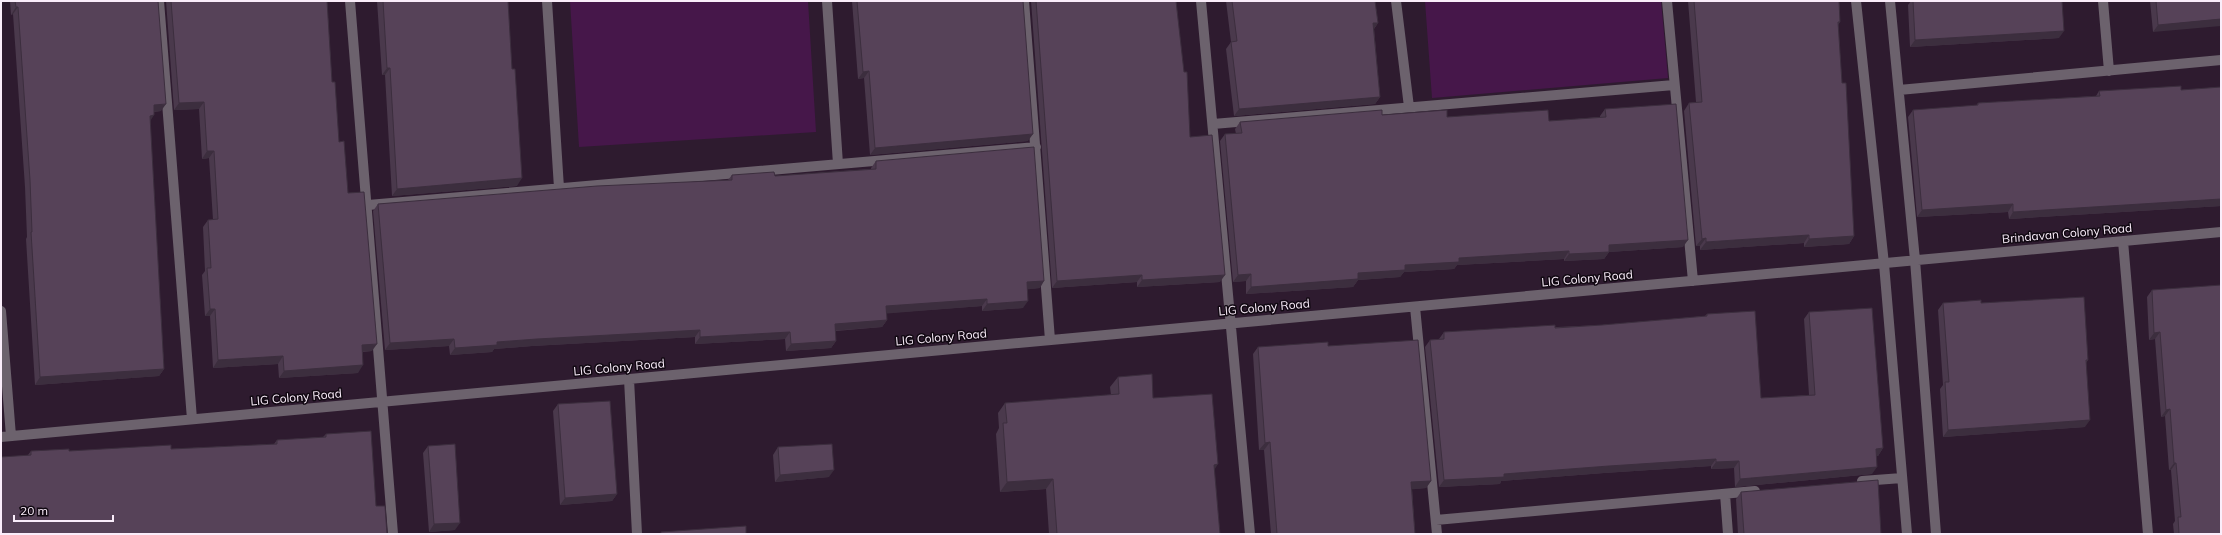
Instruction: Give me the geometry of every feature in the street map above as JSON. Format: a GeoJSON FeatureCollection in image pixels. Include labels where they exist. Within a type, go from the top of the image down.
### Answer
{"type":"FeatureCollection","features":[{"type":"Feature","properties":{"kind":"street"},"geometry":{"type":"LineString","coordinates":[[159,1],[192,420]]}},
{"type":"Feature","properties":{"kind":"street"},"geometry":{"type":"LineString","coordinates":[[350,1],[368,205],[381,402],[393,534]]}},
{"type":"Feature","properties":{"kind":"street"},"geometry":{"type":"LineString","coordinates":[[546,1],[559,188]]}},
{"type":"Feature","properties":{"kind":"street"},"geometry":{"type":"LineString","coordinates":[[828,1],[838,164]]}},
{"type":"Feature","properties":{"kind":"street"},"geometry":{"type":"LineString","coordinates":[[1024,1],[1050,340]]}},
{"type":"Feature","properties":{"kind":"street"},"geometry":{"type":"LineString","coordinates":[[1201,1],[1214,124],[1230,324],[1250,534]]}},
{"type":"Feature","properties":{"kind":"street"},"geometry":{"type":"LineString","coordinates":[[1396,1],[1409,107]]}},
{"type":"Feature","properties":{"kind":"street"},"geometry":{"type":"LineString","coordinates":[[1667,1],[1693,281]]}},
{"type":"Feature","properties":{"kind":"street"},"geometry":{"type":"LineString","coordinates":[[1856,1],[1884,264],[1907,534]]}},
{"type":"Feature","properties":{"kind":"street"},"geometry":{"type":"LineString","coordinates":[[1890,1],[1915,260],[1936,534]]}},
{"type":"Feature","properties":{"kind":"street"},"geometry":{"type":"LineString","coordinates":[[2103,1],[2109,71]]}},
{"type":"Feature","properties":{"kind":"street"},"geometry":{"type":"LineString","coordinates":[[1898,90],[2221,60]]}},
{"type":"Feature","properties":{"kind":"street"},"geometry":{"type":"LineString","coordinates":[[1214,124],[1674,85]]}},
{"type":"Feature","properties":{"kind":"street"},"geometry":{"type":"LineString","coordinates":[[368,205],[1036,146]]}},
{"type":"Feature","properties":{"kind":"street","name":"Brindavan Colony Road"},"geometry":{"type":"LineString","coordinates":[[1884,264],[2221,232]]}},
{"type":"Feature","properties":{"kind":"street"},"geometry":{"type":"LineString","coordinates":[[2123,241],[2148,534]]}},
{"type":"Feature","properties":{"kind":"street","name":"LIG Colony Road"},"geometry":{"type":"LineString","coordinates":[[6,436],[1884,264]]}},
{"type":"Feature","properties":{"kind":"street"},"geometry":{"type":"LineString","coordinates":[[1415,307],[1437,534]]}},
{"type":"Feature","properties":{"kind":"street"},"geometry":{"type":"LineString","coordinates":[[1,311],[6,436]]}},
{"type":"Feature","properties":{"kind":"street"},"geometry":{"type":"LineString","coordinates":[[629,379],[637,534]]}},
{"type":"Feature","properties":{"kind":"street"},"geometry":{"type":"LineString","coordinates":[[1848,483],[1902,478]]}},
{"type":"Feature","properties":{"kind":"street"},"geometry":{"type":"LineString","coordinates":[[1436,520],[1763,491]]}},
{"type":"Feature","properties":{"kind":"street"},"geometry":{"type":"LineString","coordinates":[[1725,494],[1728,534]]}},
{"type":"Feature","properties":{"kind":"shaded area"},"geometry":{"type":"Polygon","coordinates":[[[570,1],[808,1],[816,132],[579,147],[570,1]]]}},
{"type":"Feature","properties":{"kind":"shaded area"},"geometry":{"type":"Polygon","coordinates":[[[1425,1],[1661,1],[1668,78],[1432,98],[1425,1]]]}},
{"type":"Feature","properties":{"kind":"building"},"geometry":{"type":"Polygon","coordinates":[[[15,1],[158,1],[166,104],[154,105],[154,115],[150,116],[164,369],[40,377],[31,232],[30,180],[18,7],[16,7],[15,1]]]}},
{"type":"Feature","properties":{"kind":"building"},"geometry":{"type":"Polygon","coordinates":[[[171,1],[327,1],[332,82],[335,82],[339,142],[344,141],[348,193],[364,192],[377,344],[362,345],[363,365],[284,371],[283,356],[218,360],[215,309],[210,309],[207,268],[211,268],[208,220],[218,219],[214,151],[207,151],[204,102],[179,103],[171,1]]]}},
{"type":"Feature","properties":{"kind":"building"},"geometry":{"type":"Polygon","coordinates":[[[383,1],[508,1],[512,69],[515,69],[522,178],[397,189],[390,68],[387,68],[383,1]]]}},
{"type":"Feature","properties":{"kind":"building"},"geometry":{"type":"Polygon","coordinates":[[[857,1],[1023,1],[1033,134],[875,148],[869,71],[863,72],[857,1]]]}},
{"type":"Feature","properties":{"kind":"building"},"geometry":{"type":"Polygon","coordinates":[[[1036,1],[1176,1],[1184,72],[1187,72],[1190,137],[1212,135],[1225,275],[1142,280],[1142,275],[1057,281],[1036,1]]]}},
{"type":"Feature","properties":{"kind":"building"},"geometry":{"type":"Polygon","coordinates":[[[1232,1],[1375,1],[1378,23],[1373,23],[1380,97],[1239,109],[1231,42],[1237,41],[1232,1]]]}},
{"type":"Feature","properties":{"kind":"building"},"geometry":{"type":"Polygon","coordinates":[[[1694,1],[1839,1],[1840,22],[1838,22],[1842,83],[1846,83],[1854,236],[1809,239],[1809,235],[1706,242],[1706,238],[1702,239],[1689,103],[1702,102],[1694,1]]]}},
{"type":"Feature","properties":{"kind":"building"},"geometry":{"type":"Polygon","coordinates":[[[1913,1],[2062,1],[2064,31],[1915,40],[1913,1]]]}},
{"type":"Feature","properties":{"kind":"building"},"geometry":{"type":"Polygon","coordinates":[[[2156,1],[2221,1],[2221,19],[2158,25],[2156,1]]]}},
{"type":"Feature","properties":{"kind":"building"},"geometry":{"type":"Polygon","coordinates":[[[2181,86],[2181,90],[2221,87],[2221,199],[2013,212],[2013,204],[1922,210],[1913,110],[1978,105],[1978,103],[2100,96],[2099,91],[2181,86]]]}},
{"type":"Feature","properties":{"kind":"building"},"geometry":{"type":"Polygon","coordinates":[[[1676,104],[1688,240],[1609,245],[1609,252],[1569,254],[1569,251],[1459,258],[1459,262],[1405,265],[1405,270],[1358,273],[1358,279],[1251,287],[1251,274],[1238,275],[1225,134],[1242,133],[1240,122],[1382,110],[1382,115],[1447,110],[1447,117],[1548,110],[1549,121],[1606,117],[1605,109],[1676,104]]]}},
{"type":"Feature","properties":{"kind":"building"},"geometry":{"type":"Polygon","coordinates":[[[1034,147],[1044,281],[1027,282],[1028,301],[987,304],[987,299],[886,306],[887,320],[835,324],[836,341],[791,344],[790,332],[700,337],[700,330],[537,339],[497,342],[497,345],[455,348],[454,339],[390,343],[378,204],[597,186],[732,180],[732,175],[774,172],[775,176],[876,169],[876,161],[1034,147]]]}},
{"type":"Feature","properties":{"kind":"building"},"geometry":{"type":"Polygon","coordinates":[[[2221,285],[2221,534],[2179,534],[2178,517],[2181,517],[2176,463],[2174,463],[2170,409],[2166,410],[2160,332],[2154,333],[2152,290],[2221,285]]]}},
{"type":"Feature","properties":{"kind":"building"},"geometry":{"type":"Polygon","coordinates":[[[2084,297],[2090,420],[1948,430],[1945,382],[1949,382],[1943,303],[1981,300],[1981,303],[2084,297]]]}},
{"type":"Feature","properties":{"kind":"building"},"geometry":{"type":"Polygon","coordinates":[[[1872,308],[1883,448],[1876,449],[1877,467],[1740,479],[1739,461],[1716,462],[1716,459],[1504,474],[1504,477],[1444,480],[1430,340],[1444,339],[1444,332],[1555,325],[1555,328],[1602,325],[1707,316],[1707,314],[1755,311],[1761,398],[1815,395],[1809,312],[1872,308]]]}},
{"type":"Feature","properties":{"kind":"building"},"geometry":{"type":"Polygon","coordinates":[[[1418,340],[1431,481],[1411,482],[1415,534],[1277,534],[1270,442],[1265,443],[1258,347],[1328,342],[1328,346],[1418,340]]]}},
{"type":"Feature","properties":{"kind":"building"},"geometry":{"type":"Polygon","coordinates":[[[1152,374],[1153,398],[1212,394],[1218,464],[1214,465],[1220,534],[1057,534],[1053,479],[1007,482],[1003,423],[1007,423],[1005,403],[1119,394],[1118,377],[1152,374]]]}},
{"type":"Feature","properties":{"kind":"building"},"geometry":{"type":"Polygon","coordinates":[[[610,401],[617,494],[565,498],[558,404],[610,401]]]}},
{"type":"Feature","properties":{"kind":"building"},"geometry":{"type":"Polygon","coordinates":[[[371,431],[376,506],[385,506],[387,534],[1,534],[1,457],[31,455],[31,451],[69,449],[69,451],[171,445],[171,449],[277,444],[277,440],[326,437],[326,434],[371,431]]]}},
{"type":"Feature","properties":{"kind":"building"},"geometry":{"type":"Polygon","coordinates":[[[455,444],[460,523],[434,524],[428,446],[455,444]]]}},
{"type":"Feature","properties":{"kind":"building"},"geometry":{"type":"Polygon","coordinates":[[[832,444],[834,470],[780,475],[778,447],[832,444]]]}},
{"type":"Feature","properties":{"kind":"building"},"geometry":{"type":"Polygon","coordinates":[[[1878,480],[1881,534],[1744,534],[1741,492],[1878,480]]]}},
{"type":"Feature","properties":{"kind":"building"},"geometry":{"type":"Polygon","coordinates":[[[746,526],[746,534],[661,534],[661,532],[746,526]]]}}]}
